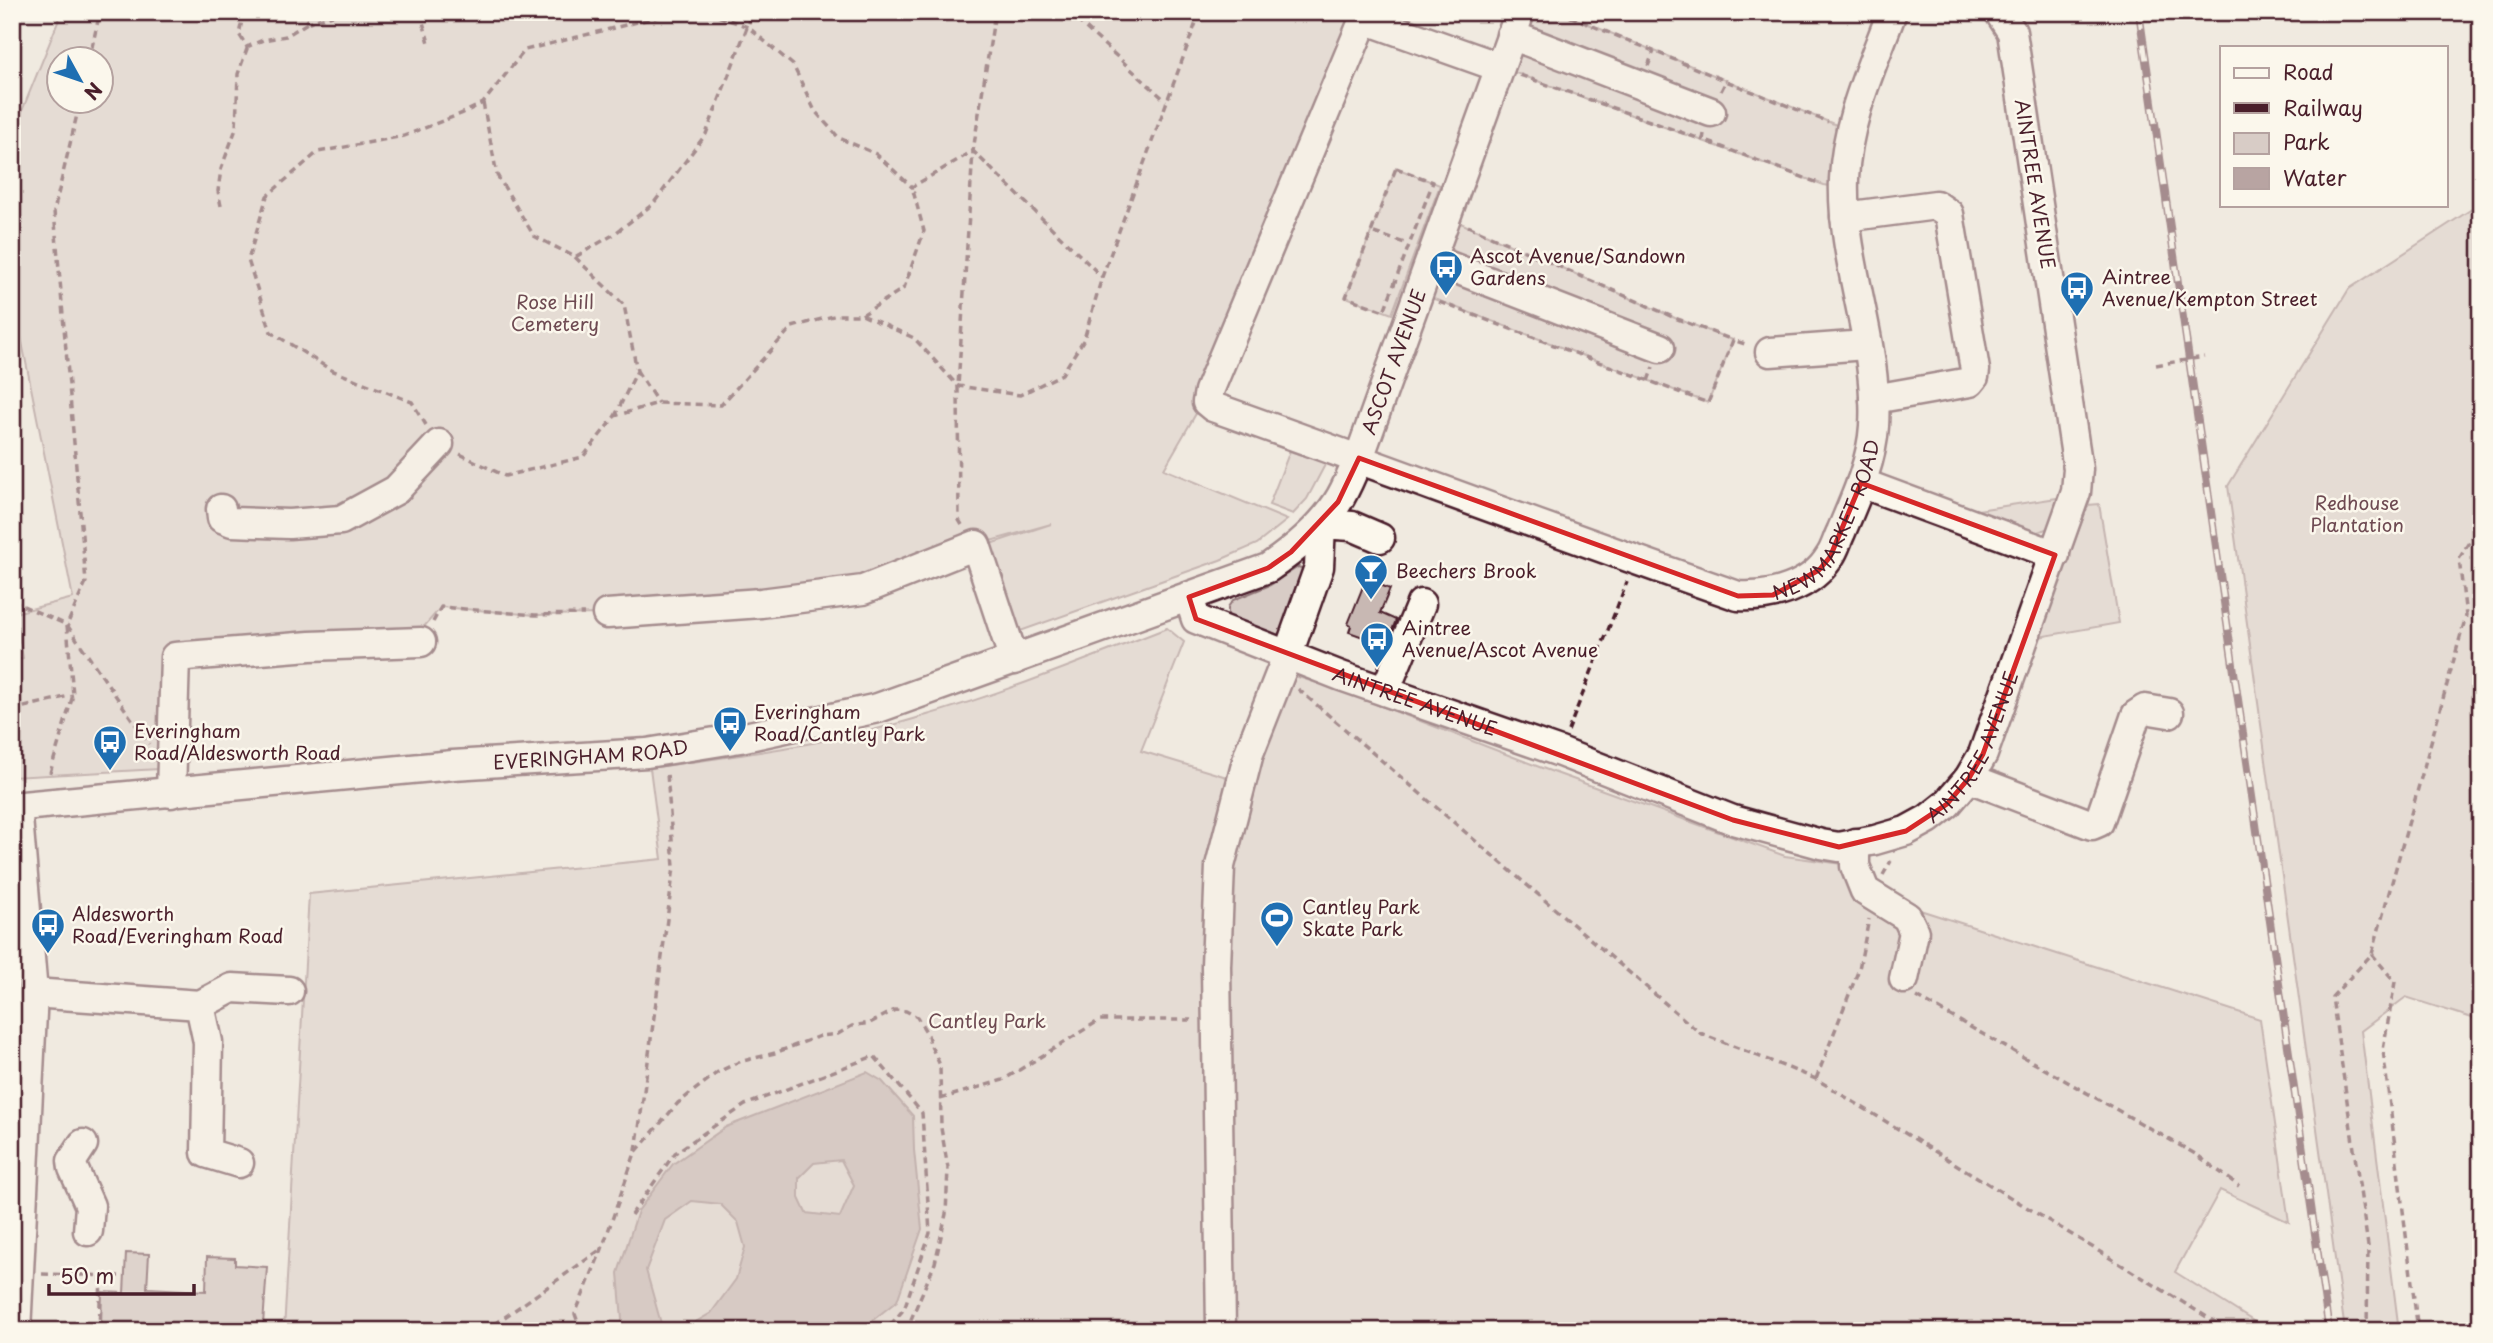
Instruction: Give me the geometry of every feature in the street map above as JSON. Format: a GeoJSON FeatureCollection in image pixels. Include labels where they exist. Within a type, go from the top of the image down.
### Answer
{"type":"FeatureCollection","features":[{"type":"Feature","properties":{"kind":"street","name":"NEWMARKET ROAD"},"geometry":{"type":"LineString","coordinates":[[1365,16],[1209,391],[1207,402],[1213,407],[1359,458],[1635,561],[1738,596],[1754,597],[1773,595],[1804,581],[1830,557],[1861,483],[1883,397],[1866,345],[1855,215],[1844,188],[1845,155],[1856,110],[1892,12]]}},
{"type":"Feature","properties":{"kind":"street","name":"AINTREE AVENUE"},"geometry":{"type":"LineString","coordinates":[[1189,597],[1196,619],[1285,664],[1385,691],[1560,752],[1732,820],[1839,847],[1906,831],[1928,819],[1947,804],[1969,778],[1983,754],[2076,492],[2078,469],[2012,32],[1999,12]]}},
{"type":"Feature","properties":{"kind":"street"},"geometry":{"type":"LineString","coordinates":[[1365,16],[1499,67]]}},
{"type":"Feature","properties":{"kind":"street"},"geometry":{"type":"LineString","coordinates":[[1516,24],[1711,112]]}},
{"type":"Feature","properties":{"kind":"street","name":"ASCOT AVENUE"},"geometry":{"type":"LineString","coordinates":[[1189,597],[1268,568],[1291,552],[1321,524],[1338,502],[1359,458],[1424,252],[1447,217],[1516,24]]}},
{"type":"Feature","properties":{"kind":"street"},"geometry":{"type":"LineString","coordinates":[[1936,205],[1949,214],[1975,370],[1970,382],[1883,397],[1855,215],[1936,205]]}},
{"type":"Feature","properties":{"kind":"street"},"geometry":{"type":"LineString","coordinates":[[1424,252],[1660,348]]}},
{"type":"Feature","properties":{"kind":"street"},"geometry":{"type":"LineString","coordinates":[[1770,352],[1866,345]]}},
{"type":"Feature","properties":{"kind":"street"},"geometry":{"type":"LineString","coordinates":[[221,509],[222,518],[232,522],[289,524],[341,520],[396,490],[439,444]]}},
{"type":"Feature","properties":{"kind":"street"},"geometry":{"type":"LineString","coordinates":[[1861,483],[2055,555]]}},
{"type":"Feature","properties":{"kind":"street"},"geometry":{"type":"LineString","coordinates":[[1221,1331],[1216,966],[1220,866],[1249,753],[1285,664],[1319,567],[1321,524],[1352,526],[1380,538]]}},
{"type":"Feature","properties":{"kind":"street"},"geometry":{"type":"LineString","coordinates":[[607,614],[761,603],[863,590],[976,545],[1014,660]]}},
{"type":"Feature","properties":{"kind":"street","name":"EVERINGHAM ROAD"},"geometry":{"type":"LineString","coordinates":[[14,806],[453,765],[663,750],[740,738],[878,708],[1189,597]]}},
{"type":"Feature","properties":{"kind":"street"},"geometry":{"type":"LineString","coordinates":[[1385,691],[1421,604]]}},
{"type":"Feature","properties":{"kind":"street"},"geometry":{"type":"LineString","coordinates":[[171,793],[175,657],[310,646],[421,642]]}},
{"type":"Feature","properties":{"kind":"street"},"geometry":{"type":"LineString","coordinates":[[1969,778],[2092,825],[2099,821],[2136,715],[2145,709],[2169,713]]}},
{"type":"Feature","properties":{"kind":"street"},"geometry":{"type":"LineString","coordinates":[[14,806],[33,993],[21,1050],[25,1156],[16,1331]]}},
{"type":"Feature","properties":{"kind":"street"},"geometry":{"type":"LineString","coordinates":[[1855,843],[1855,866],[1865,891],[1907,917],[1914,932],[1904,979]]}},
{"type":"Feature","properties":{"kind":"street"},"geometry":{"type":"LineString","coordinates":[[33,993],[200,1005],[232,988],[289,990]]}},
{"type":"Feature","properties":{"kind":"street"},"geometry":{"type":"LineString","coordinates":[[200,1005],[208,1042],[206,1153],[239,1163]]}},
{"type":"Feature","properties":{"kind":"street"},"geometry":{"type":"LineString","coordinates":[[25,1156],[78,1152],[73,1168],[90,1206],[88,1231]]}},
{"type":"Feature","properties":{"kind":"path"},"geometry":{"type":"LineString","coordinates":[[92,46],[100,12]]}},
{"type":"Feature","properties":{"kind":"path"},"geometry":{"type":"LineString","coordinates":[[244,12],[239,34],[248,46]]}},
{"type":"Feature","properties":{"kind":"path"},"geometry":{"type":"LineString","coordinates":[[297,12],[309,22]]}},
{"type":"Feature","properties":{"kind":"path"},"geometry":{"type":"LineString","coordinates":[[221,206],[218,191],[221,169],[236,129],[238,74],[248,46],[286,36],[309,22],[344,12]]}},
{"type":"Feature","properties":{"kind":"path"},"geometry":{"type":"LineString","coordinates":[[420,12],[430,46]]}},
{"type":"Feature","properties":{"kind":"path"},"geometry":{"type":"LineString","coordinates":[[637,371],[615,416],[583,457],[505,476],[439,444],[412,402],[331,370],[271,332],[248,260],[267,196],[318,152],[404,136],[463,113],[483,103],[524,50],[678,12]]}},
{"type":"Feature","properties":{"kind":"path"},"geometry":{"type":"LineString","coordinates":[[708,12],[748,27],[793,65],[815,111],[839,138],[876,154],[912,187],[924,231],[904,288],[862,315]]}},
{"type":"Feature","properties":{"kind":"path"},"geometry":{"type":"LineString","coordinates":[[575,257],[613,235],[653,204],[706,134],[753,12]]}},
{"type":"Feature","properties":{"kind":"path"},"geometry":{"type":"LineString","coordinates":[[976,545],[959,520],[958,386],[973,150],[995,12]]}},
{"type":"Feature","properties":{"kind":"path"},"geometry":{"type":"LineString","coordinates":[[1068,12],[1166,101]]}},
{"type":"Feature","properties":{"kind":"path"},"geometry":{"type":"LineString","coordinates":[[615,416],[658,403],[721,405],[792,327],[837,315],[862,315],[914,338],[958,386],[1020,395],[1062,374],[1084,339],[1102,277],[1200,12]]}},
{"type":"Feature","properties":{"kind":"path"},"geometry":{"type":"LineString","coordinates":[[1559,12],[1851,131]]}},
{"type":"Feature","properties":{"kind":"path"},"geometry":{"type":"LineString","coordinates":[[1499,67],[1824,186],[1844,188]]}},
{"type":"Feature","properties":{"kind":"path"},"geometry":{"type":"LineString","coordinates":[[1703,140],[1711,112],[1726,81]]}},
{"type":"Feature","properties":{"kind":"path"},"geometry":{"type":"LineString","coordinates":[[483,103],[497,175],[534,236],[575,257],[624,305],[637,371],[658,403]]}},
{"type":"Feature","properties":{"kind":"path"},"geometry":{"type":"LineString","coordinates":[[50,773],[74,695],[67,625],[86,582],[54,211],[76,116]]}},
{"type":"Feature","properties":{"kind":"path"},"geometry":{"type":"LineString","coordinates":[[912,187],[973,150]]}},
{"type":"Feature","properties":{"kind":"path"},"geometry":{"type":"LineString","coordinates":[[973,150],[1102,277]]}},
{"type":"Feature","properties":{"kind":"path"},"geometry":{"type":"LineString","coordinates":[[1396,168],[1433,182],[1424,252],[1384,311],[1346,297],[1396,168]]}},
{"type":"Feature","properties":{"kind":"path"},"geometry":{"type":"LineString","coordinates":[[1447,217],[1675,318],[1733,340]]}},
{"type":"Feature","properties":{"kind":"path"},"geometry":{"type":"LineString","coordinates":[[1374,233],[1424,252]]}},
{"type":"Feature","properties":{"kind":"path"},"geometry":{"type":"LineString","coordinates":[[2156,365],[2204,357]]}},
{"type":"Feature","properties":{"kind":"path"},"geometry":{"type":"LineString","coordinates":[[2367,1331],[2368,1247],[2332,997],[2372,954],[2466,616],[2459,559],[2481,522]]}},
{"type":"Feature","properties":{"kind":"path"},"geometry":{"type":"LineString","coordinates":[[1560,752],[1635,561]]}},
{"type":"Feature","properties":{"kind":"path"},"geometry":{"type":"LineString","coordinates":[[12,601],[67,625],[149,745]]}},
{"type":"Feature","properties":{"kind":"path"},"geometry":{"type":"LineString","coordinates":[[421,642],[441,607],[535,615],[607,614]]}},
{"type":"Feature","properties":{"kind":"path"},"geometry":{"type":"LineString","coordinates":[[1285,664],[1700,1033],[1816,1079],[2230,1331]]}},
{"type":"Feature","properties":{"kind":"path"},"geometry":{"type":"LineString","coordinates":[[12,710],[74,695]]}},
{"type":"Feature","properties":{"kind":"path"},"geometry":{"type":"LineString","coordinates":[[581,1331],[575,1314],[602,1249],[635,1153],[674,866],[667,766],[663,750]]}},
{"type":"Feature","properties":{"kind":"path"},"geometry":{"type":"LineString","coordinates":[[1816,1079],[1859,969],[1872,896],[1906,831]]}},
{"type":"Feature","properties":{"kind":"path"},"geometry":{"type":"LineString","coordinates":[[2372,954],[2395,982],[2383,1050],[2418,1331]]}},
{"type":"Feature","properties":{"kind":"path"},"geometry":{"type":"LineString","coordinates":[[1904,979],[1916,997],[2197,1155],[2239,1185]]}},
{"type":"Feature","properties":{"kind":"path"},"geometry":{"type":"LineString","coordinates":[[635,1153],[678,1103],[718,1072],[739,1062],[775,1053],[801,1042],[838,1034],[852,1026],[870,1023],[895,1010],[906,1011],[917,1017],[928,1035],[940,1065],[941,1128],[948,1168],[946,1214],[935,1263],[906,1331]]}},
{"type":"Feature","properties":{"kind":"path"},"geometry":{"type":"LineString","coordinates":[[940,1099],[1003,1080],[1100,1020],[1217,1020]]}},
{"type":"Feature","properties":{"kind":"path"},"geometry":{"type":"LineString","coordinates":[[631,1215],[675,1153],[745,1105],[874,1056],[922,1114],[930,1233],[904,1309],[885,1331]]}},
{"type":"Feature","properties":{"kind":"path"},"geometry":{"type":"LineString","coordinates":[[485,1331],[602,1249]]}},
{"type":"Feature","properties":{"kind":"path"},"geometry":{"type":"LineString","coordinates":[[19,1274],[120,1276]]}},
{"type":"Feature","properties":{"kind":"path"},"geometry":{"type":"LineString","coordinates":[[99,1331],[101,1275]]}},
{"type":"Feature","properties":{"kind":"highlighted area"},"geometry":{"type":"Polygon","coordinates":[[[1359,458],[1738,596],[1773,595],[1819,570],[1830,557],[1861,483],[2055,555],[1983,754],[1969,778],[1947,804],[1906,831],[1839,847],[1733,820],[1196,619],[1189,597],[1268,568],[1291,552],[1338,502],[1359,458]]]}},
{"type":"Feature","properties":{"kind":"green space","name":"Rose Hill Cemetery"},"geometry":{"type":"Polygon","coordinates":[[[62,12],[1367,12],[1209,391],[1164,469],[1287,520],[1257,544],[1220,560],[1012,634],[984,546],[1051,524],[976,545],[863,590],[607,614],[535,615],[441,607],[416,636],[191,650],[177,700],[178,768],[12,777],[12,662],[23,658],[15,613],[73,598],[12,292],[12,136],[46,52],[46,116],[116,116],[116,46],[48,46],[62,12]]]}},
{"type":"Feature","properties":{"kind":"green space"},"geometry":{"type":"Polygon","coordinates":[[[1520,12],[1559,12],[1851,131],[1844,188],[1824,185],[1499,67],[1520,12]]]}},
{"type":"Feature","properties":{"kind":"green space"},"geometry":{"type":"Polygon","coordinates":[[[1396,168],[1440,185],[1392,314],[1346,297],[1396,168]]]}},
{"type":"Feature","properties":{"kind":"green space","name":"Redhouse Plantation"},"geometry":{"type":"Polygon","coordinates":[[[2481,203],[2481,1021],[2406,997],[2361,1031],[2399,1331],[2345,1331],[2228,486],[2349,289],[2481,203]]]}},
{"type":"Feature","properties":{"kind":"green space"},"geometry":{"type":"Polygon","coordinates":[[[1447,217],[1675,318],[1733,340],[1708,403],[1418,293],[1447,217]]]}},
{"type":"Feature","properties":{"kind":"green space"},"geometry":{"type":"Polygon","coordinates":[[[1291,448],[1327,461],[1307,499],[1293,514],[1269,505],[1291,448]]]}},
{"type":"Feature","properties":{"kind":"green space"},"geometry":{"type":"Polygon","coordinates":[[[2057,498],[2053,520],[2046,529],[2035,533],[1971,511],[2057,498]]]}},
{"type":"Feature","properties":{"kind":"green space"},"geometry":{"type":"Polygon","coordinates":[[[2099,504],[2119,623],[2039,637],[2088,505],[2099,504]]]}},
{"type":"Feature","properties":{"kind":"green space"},"geometry":{"type":"Polygon","coordinates":[[[1298,567],[1305,569],[1287,631],[1271,640],[1228,617],[1228,607],[1233,600],[1270,585],[1298,567]]]}},
{"type":"Feature","properties":{"kind":"green space","name":"Cantley Park"},"geometry":{"type":"Polygon","coordinates":[[[1167,628],[1184,642],[1141,751],[1230,778],[1288,674],[1340,690],[1542,768],[1785,856],[1842,864],[1895,902],[2260,1019],[2289,1222],[2220,1190],[2175,1272],[2269,1331],[284,1331],[309,894],[662,859],[650,768],[785,748],[884,727],[949,709],[1012,687],[1167,628]]]}},
{"type":"Feature","properties":{"kind":"water"},"geometry":{"type":"Polygon","coordinates":[[[867,1072],[882,1081],[913,1116],[922,1229],[897,1301],[859,1331],[680,1331],[711,1313],[736,1279],[745,1247],[738,1222],[720,1204],[692,1201],[665,1220],[646,1270],[662,1327],[675,1331],[623,1331],[618,1273],[638,1211],[673,1164],[726,1127],[867,1072]],[[841,1160],[814,1163],[799,1178],[799,1198],[806,1213],[840,1217],[854,1185],[841,1160]]]}},
{"type":"Feature","properties":{"kind":"building","name":"Beechers Brook"},"geometry":{"type":"Polygon","coordinates":[[[1366,579],[1390,589],[1380,613],[1396,620],[1389,638],[1366,629],[1363,637],[1349,632],[1351,626],[1348,624],[1366,579]]]}},
{"type":"Feature","properties":{"kind":"building"},"geometry":{"type":"Polygon","coordinates":[[[126,1253],[149,1254],[147,1288],[206,1291],[207,1257],[235,1258],[235,1265],[267,1267],[263,1325],[234,1323],[234,1331],[133,1331],[133,1326],[101,1325],[102,1292],[124,1293],[126,1253]]]}},
{"type":"Feature","properties":{"kind":"railway"},"geometry":{"type":"LineString","coordinates":[[2139,12],[2329,1331]]}},
{"type":"Feature","properties":{"kind":"place","name":"Ascot Avenue/Sandown Gardens"},"geometry":{"type":"Point","coordinates":[1446,297]}},
{"type":"Feature","properties":{"kind":"place","name":"Aintree Avenue/Kempton Street"},"geometry":{"type":"Point","coordinates":[2077,318]}},
{"type":"Feature","properties":{"kind":"place","name":"Beechers Brook"},"geometry":{"type":"Point","coordinates":[1371,601]}},
{"type":"Feature","properties":{"kind":"place","name":"Aintree Avenue/Ascot Avenue"},"geometry":{"type":"Point","coordinates":[1377,669]}},
{"type":"Feature","properties":{"kind":"place","name":"Everingham Road/Cantley Park"},"geometry":{"type":"Point","coordinates":[730,753]}},
{"type":"Feature","properties":{"kind":"place","name":"Everingham Road/Aldesworth Road"},"geometry":{"type":"Point","coordinates":[110,772]}},
{"type":"Feature","properties":{"kind":"place","name":"Cantley Park Skate Park"},"geometry":{"type":"Point","coordinates":[1277,948]}},
{"type":"Feature","properties":{"kind":"place","name":"Aldesworth Road/Everingham Road"},"geometry":{"type":"Point","coordinates":[48,955]}}]}
